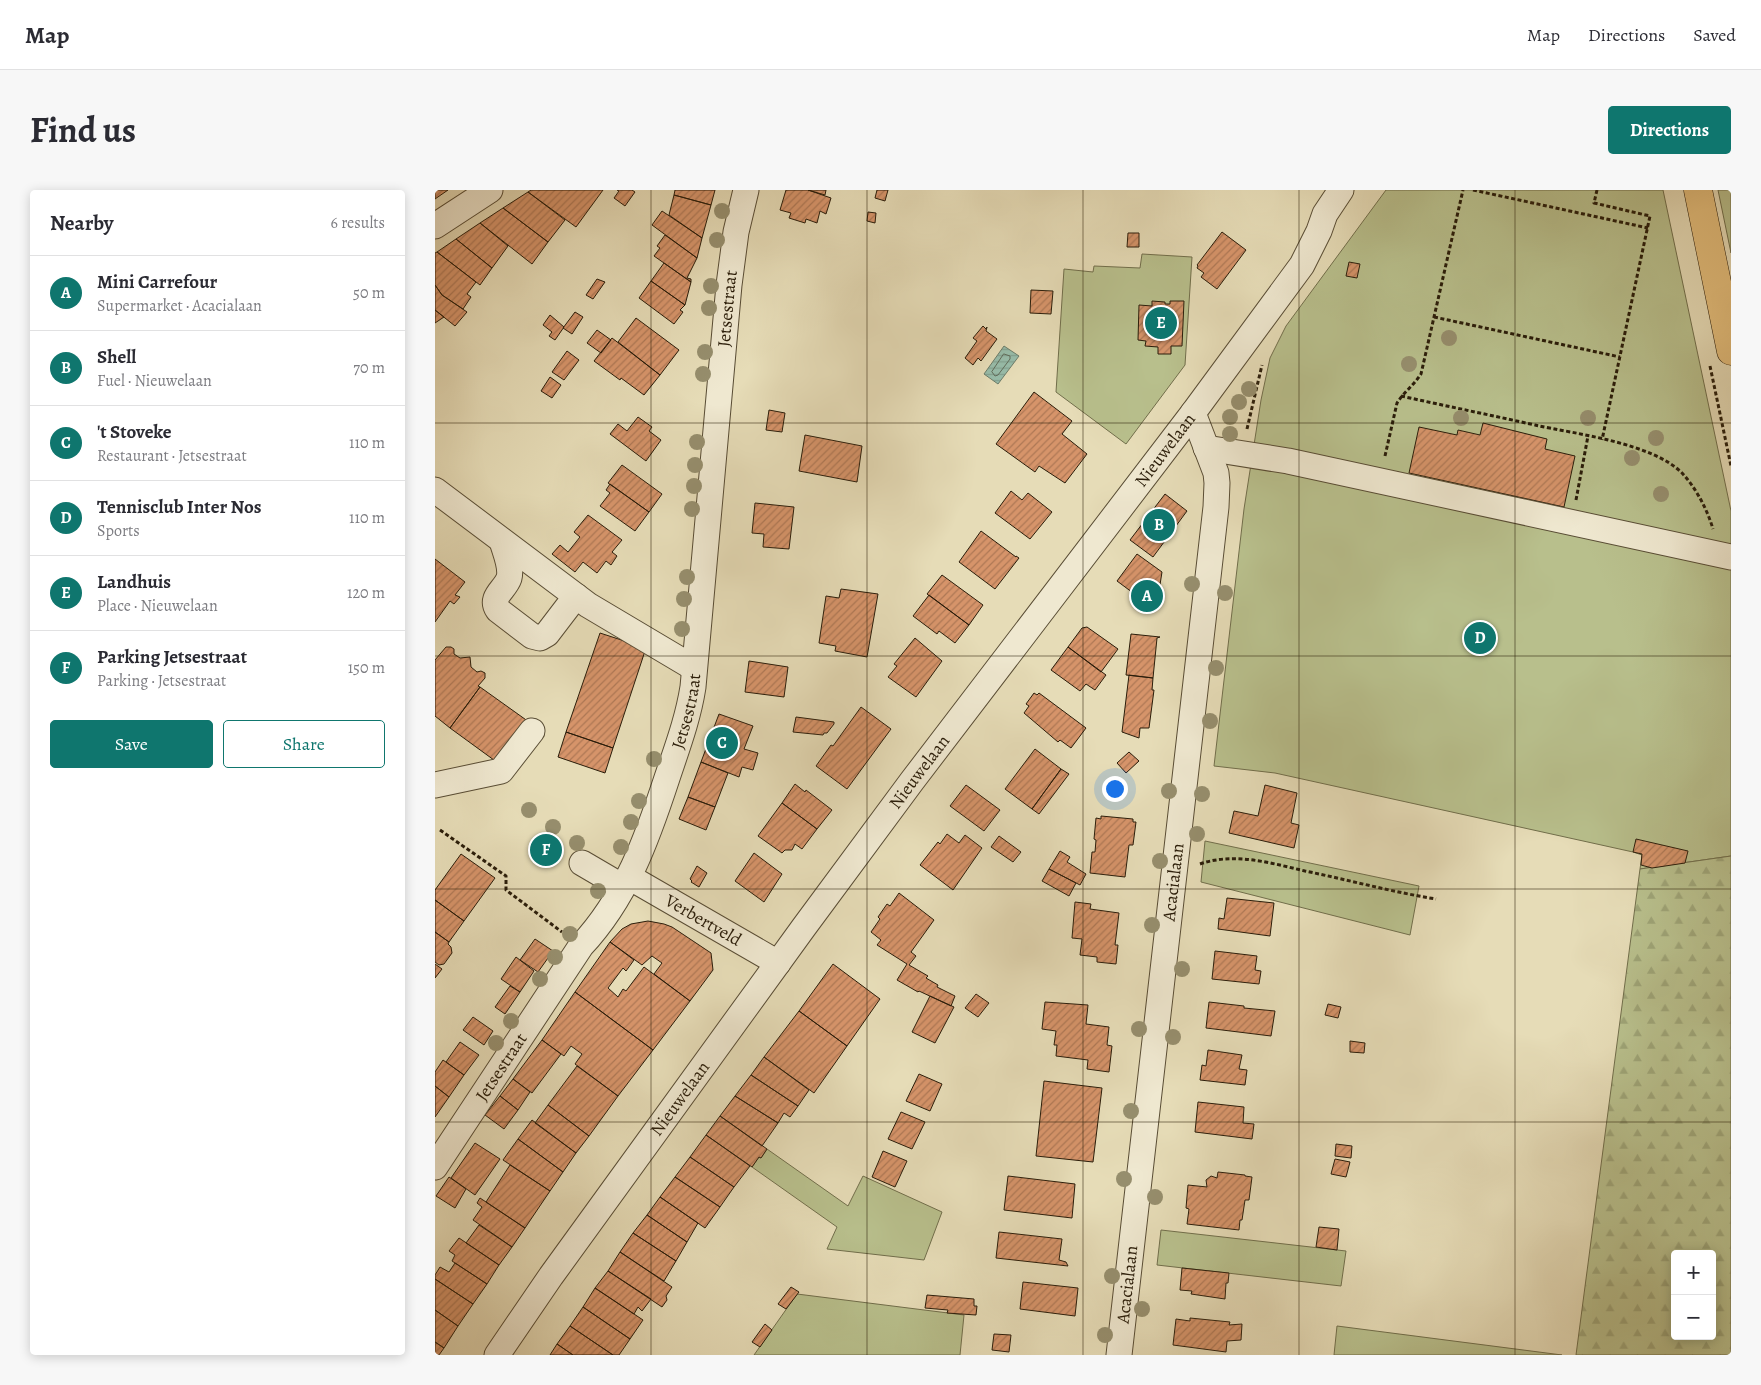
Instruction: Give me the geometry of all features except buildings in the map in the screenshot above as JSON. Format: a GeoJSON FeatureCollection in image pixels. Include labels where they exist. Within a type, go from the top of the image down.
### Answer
{"type":"FeatureCollection","features":[{"type":"Feature","properties":{"kind":"main road"},"geometry":{"type":"LineString","coordinates":[[1698,190],[1731,351]]}},
{"type":"Feature","properties":{"kind":"street"},"geometry":{"type":"LineString","coordinates":[[435,226],[490,190]]}},
{"type":"Feature","properties":{"kind":"street","name":"Jetsestraat"},"geometry":{"type":"LineString","coordinates":[[435,1167],[581,946],[595,931],[626,882],[650,832],[683,730],[689,709],[694,668],[724,327],[736,232],[746,190]]}},
{"type":"Feature","properties":{"kind":"street","name":"Nieuwelaan"},"geometry":{"type":"LineString","coordinates":[[497,1355],[551,1276],[912,781],[1193,413],[1302,265],[1325,214],[1341,190]]}},
{"type":"Feature","properties":{"kind":"street","name":"Acacialaan"},"geometry":{"type":"LineString","coordinates":[[1119,1355],[1216,507],[1216,473],[1193,413]]}},
{"type":"Feature","properties":{"kind":"street"},"geometry":{"type":"LineString","coordinates":[[1206,448],[1288,461],[1723,556]]}},
{"type":"Feature","properties":{"kind":"street"},"geometry":{"type":"LineString","coordinates":[[435,490],[576,596],[613,621],[694,668]]}},
{"type":"Feature","properties":{"kind":"street"},"geometry":{"type":"LineString","coordinates":[[503,541],[510,570],[506,584],[496,599],[495,607],[518,626],[532,636],[540,638],[576,596]]}},
{"type":"Feature","properties":{"kind":"street"},"geometry":{"type":"LineString","coordinates":[[435,784],[501,771],[532,731]]}},
{"type":"Feature","properties":{"kind":"street","name":"Verbertveld"},"geometry":{"type":"LineString","coordinates":[[582,863],[626,882],[778,963]]}},
{"type":"Feature","properties":{"kind":"path"},"geometry":{"type":"LineString","coordinates":[[1379,481],[1397,403],[1421,374],[1463,190]]}},
{"type":"Feature","properties":{"kind":"path"},"geometry":{"type":"LineString","coordinates":[[1473,190],[1647,228]]}},
{"type":"Feature","properties":{"kind":"path"},"geometry":{"type":"LineString","coordinates":[[1597,190],[1594,202],[1650,216],[1602,440]]}},
{"type":"Feature","properties":{"kind":"path"},"geometry":{"type":"LineString","coordinates":[[1434,317],[1619,357]]}},
{"type":"Feature","properties":{"kind":"path"},"geometry":{"type":"LineString","coordinates":[[1243,454],[1253,399],[1264,356]]}},
{"type":"Feature","properties":{"kind":"path"},"geometry":{"type":"LineString","coordinates":[[1401,396],[1589,436],[1644,451],[1665,461],[1681,473],[1696,492],[1706,509],[1713,527],[1717,547],[1723,556]]}},
{"type":"Feature","properties":{"kind":"path"},"geometry":{"type":"LineString","coordinates":[[1586,526],[1590,503],[1576,500],[1589,436]]}},
{"type":"Feature","properties":{"kind":"path"},"geometry":{"type":"LineString","coordinates":[[440,830],[506,876],[506,890],[569,937]]}},
{"type":"Feature","properties":{"kind":"path"},"geometry":{"type":"LineString","coordinates":[[1175,871],[1209,861],[1250,859],[1436,900]]}},
{"type":"Feature","properties":{"kind":"green space"},"geometry":{"type":"Polygon","coordinates":[[[1386,190],[1663,190],[1731,511],[1731,856],[1640,869],[1642,855],[1633,852],[1275,773],[1214,766],[1244,509],[1261,400],[1270,358],[1286,326],[1386,190]]]}},
{"type":"Feature","properties":{"kind":"green space"},"geometry":{"type":"Polygon","coordinates":[[[1718,190],[1731,190],[1731,253],[1718,190]]]}},
{"type":"Feature","properties":{"kind":"green space"},"geometry":{"type":"Polygon","coordinates":[[[1142,254],[1192,257],[1185,365],[1126,444],[1056,392],[1064,269],[1093,272],[1094,266],[1140,268],[1142,254]]]}},
{"type":"Feature","properties":{"kind":"green space"},"geometry":{"type":"Polygon","coordinates":[[[1205,841],[1419,886],[1410,935],[1201,882],[1205,841]]]}},
{"type":"Feature","properties":{"kind":"green space"},"geometry":{"type":"Polygon","coordinates":[[[1731,856],[1731,1355],[1576,1355],[1640,869],[1731,856]]]}},
{"type":"Feature","properties":{"kind":"green space"},"geometry":{"type":"Polygon","coordinates":[[[767,1149],[848,1206],[863,1176],[942,1212],[924,1260],[827,1249],[837,1227],[752,1167],[767,1149]]]}},
{"type":"Feature","properties":{"kind":"green space"},"geometry":{"type":"Polygon","coordinates":[[[1161,1230],[1346,1251],[1341,1286],[1157,1265],[1161,1230]]]}},
{"type":"Feature","properties":{"kind":"green space"},"geometry":{"type":"Polygon","coordinates":[[[797,1294],[964,1315],[960,1355],[754,1355],[797,1294]]]}},
{"type":"Feature","properties":{"kind":"green space"},"geometry":{"type":"Polygon","coordinates":[[[1337,1326],[1562,1355],[1334,1355],[1337,1326]]]}},
{"type":"Feature","properties":{"kind":"water"},"geometry":{"type":"Polygon","coordinates":[[[1004,346],[1019,356],[998,384],[984,374],[1004,346]]]}},
{"type":"Feature","properties":{"kind":"place","name":"Landhuis"},"geometry":{"type":"Point","coordinates":[1161,323]}},
{"type":"Feature","properties":{"kind":"place","name":"Shell"},"geometry":{"type":"Point","coordinates":[1159,525]}},
{"type":"Feature","properties":{"kind":"place","name":"Mini Carrefour"},"geometry":{"type":"Point","coordinates":[1147,596]}},
{"type":"Feature","properties":{"kind":"place","name":"Tennisclub Inter Nos"},"geometry":{"type":"Point","coordinates":[1480,638]}},
{"type":"Feature","properties":{"kind":"place","name":"'t Stoveke"},"geometry":{"type":"Point","coordinates":[722,743]}},
{"type":"Feature","properties":{"kind":"place","name":"Parking Jetsestraat"},"geometry":{"type":"Point","coordinates":[546,850]}}]}
